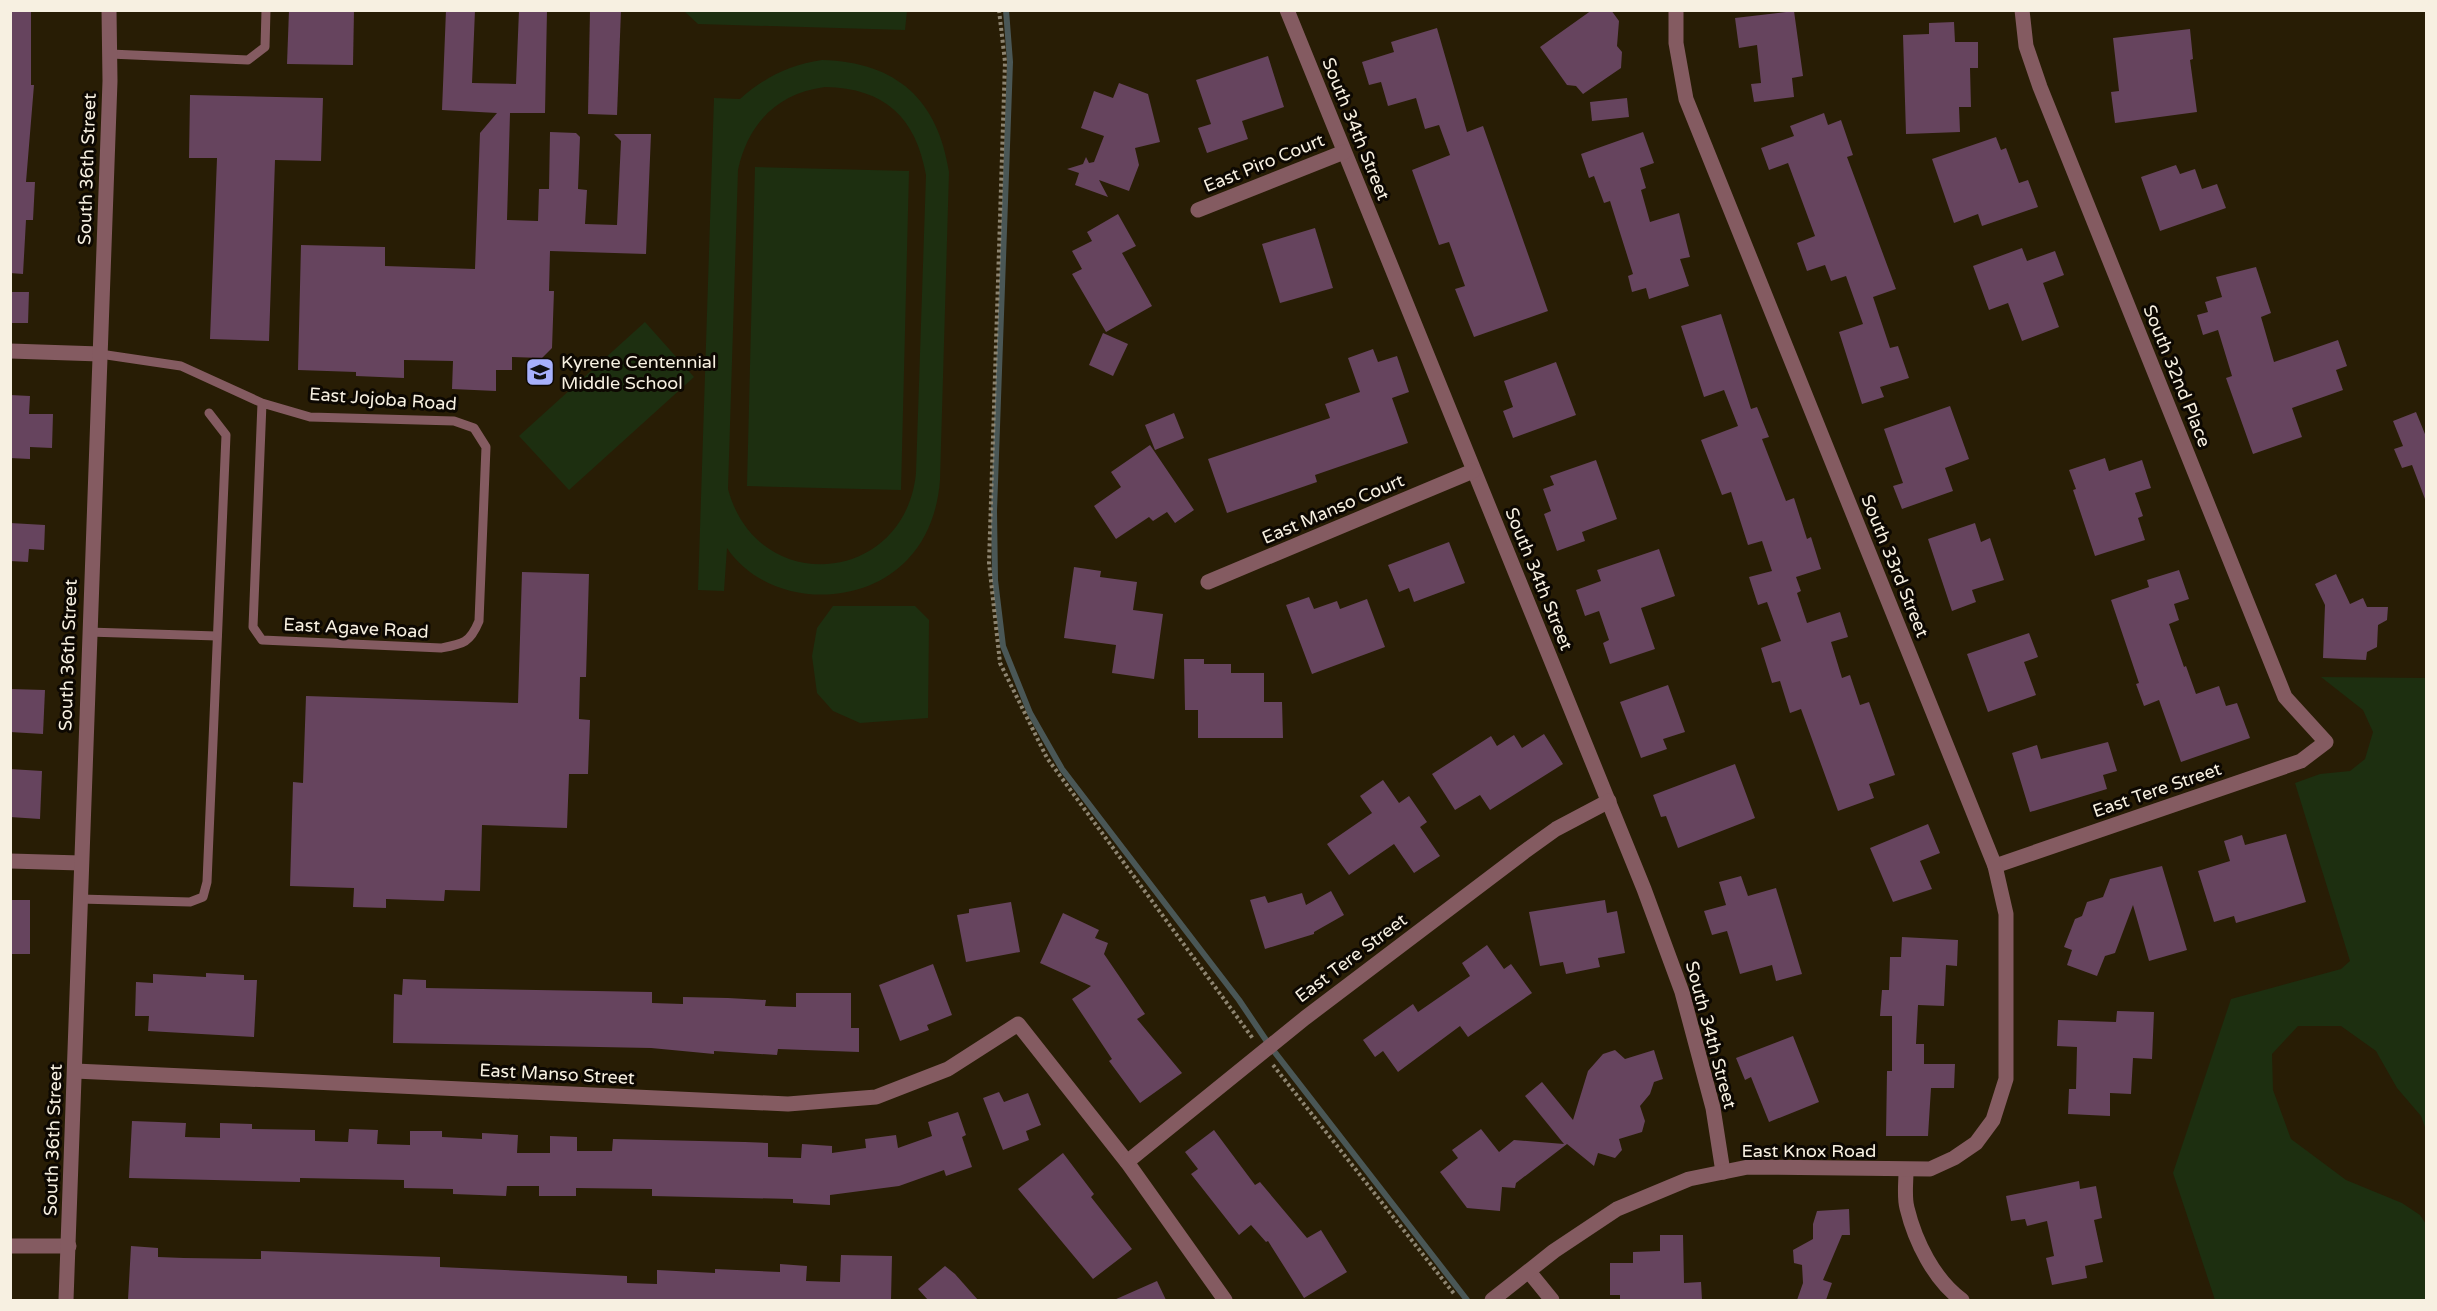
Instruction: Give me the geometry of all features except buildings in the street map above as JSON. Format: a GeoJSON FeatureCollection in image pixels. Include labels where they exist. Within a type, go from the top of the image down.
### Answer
{"type":"FeatureCollection","features":[{"type":"Feature","properties":{"kind":"street","name":"South 36th Street"},"geometry":{"type":"LineString","coordinates":[[66,1300],[110,54],[109,10]]}},
{"type":"Feature","properties":{"kind":"street","name":"South 34th Street"},"geometry":{"type":"LineString","coordinates":[[1287,10],[1609,801],[1682,992],[1713,1108],[1723,1172]]}},
{"type":"Feature","properties":{"kind":"street","name":"South 33rd Street"},"geometry":{"type":"LineString","coordinates":[[1676,10],[1676,43],[1686,99],[1995,866],[2006,914],[2006,1079],[1993,1120],[1976,1143]]}},
{"type":"Feature","properties":{"kind":"street","name":"South 32nd Place"},"geometry":{"type":"LineString","coordinates":[[2022,10],[2026,46],[2040,87],[2285,697],[2326,742]]}},
{"type":"Feature","properties":{"kind":"street","name":"East Piro Court"},"geometry":{"type":"LineString","coordinates":[[1198,210],[1344,152]]}},
{"type":"Feature","properties":{"kind":"street","name":"East Jojoba Road"},"geometry":{"type":"LineString","coordinates":[[10,351],[100,354]]}},
{"type":"Feature","properties":{"kind":"street","name":"East Manso Court"},"geometry":{"type":"LineString","coordinates":[[1208,582],[1473,471]]}},
{"type":"Feature","properties":{"kind":"street","name":"East Tere Street"},"geometry":{"type":"LineString","coordinates":[[1995,866],[2301,761],[2326,742]]}},
{"type":"Feature","properties":{"kind":"street","name":"East Tere Street"},"geometry":{"type":"LineString","coordinates":[[1127,1161],[1263,1052],[1524,852],[1557,829],[1609,801]]}},
{"type":"Feature","properties":{"kind":"street"},"geometry":{"type":"LineString","coordinates":[[10,861],[81,863]]}},
{"type":"Feature","properties":{"kind":"street","name":"East Manso Street"},"geometry":{"type":"LineString","coordinates":[[75,1071],[788,1104],[876,1097],[948,1069],[1018,1024],[1127,1161]]}},
{"type":"Feature","properties":{"kind":"street","name":"East Knox Road"},"geometry":{"type":"LineString","coordinates":[[1495,1298],[1530,1273],[1554,1251],[1617,1209],[1689,1179],[1748,1167],[1906,1171],[1930,1169],[1954,1158],[1976,1143]]}},
{"type":"Feature","properties":{"kind":"street"},"geometry":{"type":"LineString","coordinates":[[1127,1161],[1225,1300]]}},
{"type":"Feature","properties":{"kind":"street"},"geometry":{"type":"LineString","coordinates":[[1906,1171],[1906,1207],[1918,1240],[1929,1263],[1954,1295],[1962,1300]]}},
{"type":"Feature","properties":{"kind":"street"},"geometry":{"type":"LineString","coordinates":[[10,1246],[69,1246]]}},
{"type":"Feature","properties":{"kind":"street"},"geometry":{"type":"LineString","coordinates":[[1530,1273],[1552,1300]]}},
{"type":"Feature","properties":{"kind":"lane"},"geometry":{"type":"LineString","coordinates":[[110,54],[248,60],[266,47],[266,10]]}},
{"type":"Feature","properties":{"kind":"lane","name":"East Jojoba Road"},"geometry":{"type":"LineString","coordinates":[[100,354],[181,366],[262,403],[310,417],[454,421],[474,429]]}},
{"type":"Feature","properties":{"kind":"lane","name":"East Agave Road"},"geometry":{"type":"LineString","coordinates":[[262,403],[253,627],[262,640],[441,648],[460,645],[473,636],[479,621],[486,447],[474,429]]}},
{"type":"Feature","properties":{"kind":"lane"},"geometry":{"type":"LineString","coordinates":[[80,899],[190,902],[203,897],[207,882],[226,435],[209,413]]}},
{"type":"Feature","properties":{"kind":"lane"},"geometry":{"type":"LineString","coordinates":[[88,632],[218,636]]}},
{"type":"Feature","properties":{"kind":"path"},"geometry":{"type":"LineString","coordinates":[[999,10],[1005,62],[989,563],[1000,663],[1047,758],[1263,1052],[1455,1295]]}},
{"type":"Feature","properties":{"kind":"green space"},"geometry":{"type":"Polygon","coordinates":[[[684,11],[907,11],[905,30],[698,24],[684,11]]]}},
{"type":"Feature","properties":{"kind":"green space"},"geometry":{"type":"Polygon","coordinates":[[[822,60],[849,62],[872,68],[892,77],[910,90],[924,105],[935,124],[943,147],[949,172],[940,480],[937,502],[931,522],[915,551],[888,576],[865,587],[840,593],[814,594],[789,590],[765,581],[744,567],[727,548],[724,591],[698,590],[714,98],[740,99],[778,73],[822,60]],[[825,87],[808,90],[793,96],[767,113],[749,138],[738,170],[728,489],[744,524],[768,548],[797,561],[829,564],[859,556],[886,538],[906,510],[916,473],[926,175],[914,137],[894,110],[881,100],[865,93],[825,87]]]}},
{"type":"Feature","properties":{"kind":"green space"},"geometry":{"type":"Polygon","coordinates":[[[755,167],[909,171],[901,490],[747,486],[755,167]]]}},
{"type":"Feature","properties":{"kind":"green space"},"geometry":{"type":"Polygon","coordinates":[[[645,322],[694,377],[569,490],[519,436],[645,322]]]}},
{"type":"Feature","properties":{"kind":"green space"},"geometry":{"type":"Polygon","coordinates":[[[833,606],[915,606],[929,620],[928,718],[860,723],[833,711],[817,693],[812,656],[817,628],[833,606]]]}},
{"type":"Feature","properties":{"kind":"green space"},"geometry":{"type":"Polygon","coordinates":[[[2321,677],[2426,678],[2426,1130],[2421,1116],[2397,1088],[2376,1051],[2341,1026],[2298,1026],[2272,1054],[2273,1090],[2291,1139],[2346,1180],[2402,1203],[2420,1215],[2426,1224],[2426,1300],[2215,1300],[2173,1173],[2231,999],[2341,969],[2350,961],[2295,783],[2320,774],[2350,771],[2365,759],[2373,732],[2363,710],[2321,677]]]}},
{"type":"Feature","properties":{"kind":"waterway"},"geometry":{"type":"LineString","coordinates":[[1006,10],[1010,62],[994,511],[995,580],[1003,646],[1030,713],[1062,769],[1239,1000],[1270,1046],[1467,1300]]}},
{"type":"Feature","properties":{"kind":"place","name":"Kyrene Centennial Middle School"},"geometry":{"type":"Point","coordinates":[540,372]}}]}
